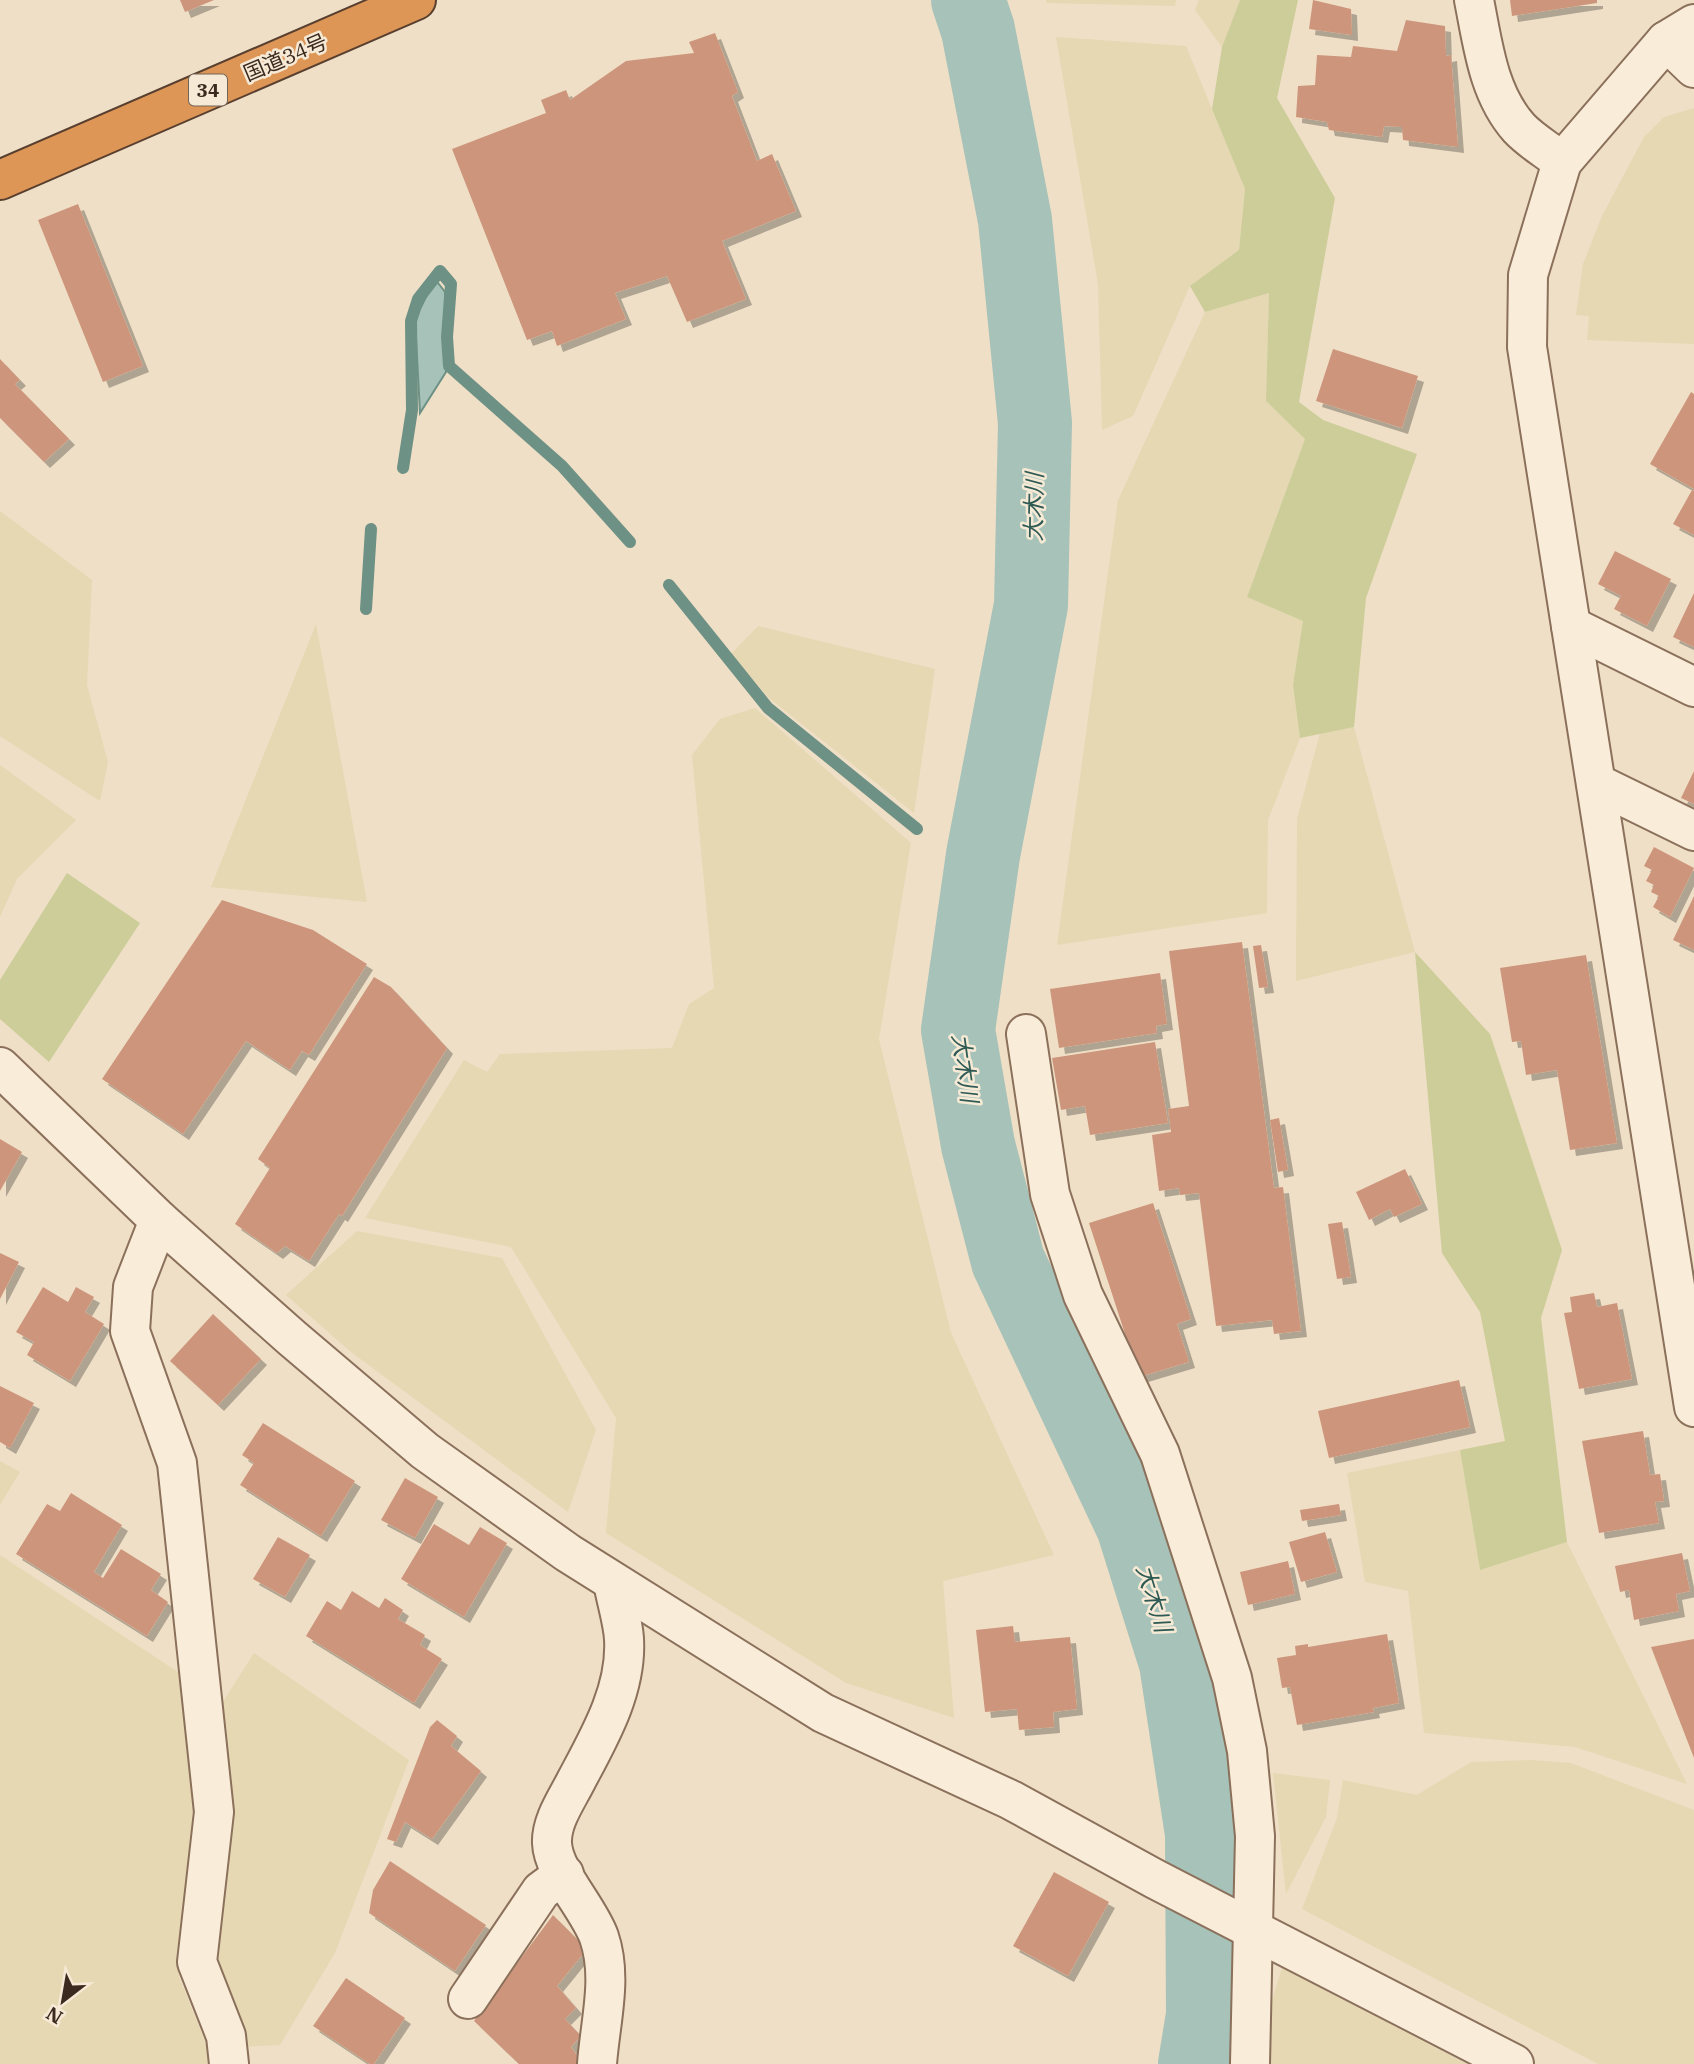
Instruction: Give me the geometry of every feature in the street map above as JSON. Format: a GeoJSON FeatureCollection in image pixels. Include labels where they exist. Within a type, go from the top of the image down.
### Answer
{"type":"FeatureCollection","features":[{"type":"Feature","properties":{"kind":"highway","name":"国道34号"},"geometry":{"type":"LineString","coordinates":[[0,180],[416,0]]}},
{"type":"Feature","properties":{"kind":"street"},"geometry":{"type":"LineString","coordinates":[[1474,0],[1490,78],[1502,103],[1520,128],[1562,162]]}},
{"type":"Feature","properties":{"kind":"street"},"geometry":{"type":"LineString","coordinates":[[1694,68],[1680,32],[1562,162],[1528,275],[1527,346],[1694,1407]]}},
{"type":"Feature","properties":{"kind":"street"},"geometry":{"type":"LineString","coordinates":[[1572,626],[1694,687]]}},
{"type":"Feature","properties":{"kind":"street"},"geometry":{"type":"LineString","coordinates":[[1596,783],[1694,831]]}},
{"type":"Feature","properties":{"kind":"street"},"geometry":{"type":"LineString","coordinates":[[1026,1034],[1049,1194],[1083,1295],[1160,1454],[1232,1678],[1247,1751],[1254,1824],[1245,1925],[1250,2064]]}},
{"type":"Feature","properties":{"kind":"street"},"geometry":{"type":"LineString","coordinates":[[0,1067],[159,1220],[425,1451],[613,1582],[823,1713],[1011,1800],[1155,1880],[1514,2064]]}},
{"type":"Feature","properties":{"kind":"street"},"geometry":{"type":"LineString","coordinates":[[159,1220],[132,1287],[130,1331],[177,1463],[214,1812],[197,1962],[226,2036],[229,2064]]}},
{"type":"Feature","properties":{"kind":"street"},"geometry":{"type":"LineString","coordinates":[[597,2064],[607,1976],[600,1938],[583,1902],[555,1862],[552,1842],[556,1821],[606,1721],[621,1679],[624,1639],[613,1582]]}},
{"type":"Feature","properties":{"kind":"street"},"geometry":{"type":"LineString","coordinates":[[468,1999],[541,1891],[564,1874]]}},
{"type":"Feature","properties":{"kind":"shaded area"},"geometry":{"type":"Polygon","coordinates":[[[1046,0],[1176,0],[1175,6],[1047,3],[1046,0]]]}},
{"type":"Feature","properties":{"kind":"shaded area"},"geometry":{"type":"Polygon","coordinates":[[[1199,0],[1240,0],[1222,47],[1195,10],[1199,0]]]}},
{"type":"Feature","properties":{"kind":"shaded area"},"geometry":{"type":"Polygon","coordinates":[[[1056,37],[1186,46],[1245,189],[1239,250],[1190,286],[1133,416],[1102,430],[1098,284],[1056,37]]]}},
{"type":"Feature","properties":{"kind":"shaded area"},"geometry":{"type":"Polygon","coordinates":[[[1694,108],[1694,344],[1587,340],[1589,316],[1576,315],[1583,264],[1602,216],[1644,137],[1664,117],[1694,108]]]}},
{"type":"Feature","properties":{"kind":"shaded area"},"geometry":{"type":"Polygon","coordinates":[[[435,279],[445,292],[446,372],[420,413],[415,319],[435,279]]]}},
{"type":"Feature","properties":{"kind":"shaded area"},"geometry":{"type":"Polygon","coordinates":[[[1269,293],[1266,401],[1305,439],[1247,597],[1304,620],[1293,685],[1300,738],[1268,820],[1267,913],[1057,945],[1118,500],[1205,312],[1269,293]]]}},
{"type":"Feature","properties":{"kind":"shaded area"},"geometry":{"type":"Polygon","coordinates":[[[0,511],[92,580],[87,685],[108,762],[100,801],[0,736],[0,511]]]}},
{"type":"Feature","properties":{"kind":"shaded area"},"geometry":{"type":"Polygon","coordinates":[[[316,624],[367,902],[211,887],[316,624]]]}},
{"type":"Feature","properties":{"kind":"shaded area"},"geometry":{"type":"Polygon","coordinates":[[[758,626],[935,669],[914,813],[769,698],[731,654],[758,626]]]}},
{"type":"Feature","properties":{"kind":"shaded area"},"geometry":{"type":"Polygon","coordinates":[[[755,708],[911,843],[879,1039],[951,1333],[1054,1555],[943,1581],[954,1718],[846,1683],[606,1533],[616,1418],[511,1247],[365,1218],[464,1060],[487,1072],[500,1054],[672,1048],[689,1004],[714,988],[692,755],[720,719],[755,708]]]}},
{"type":"Feature","properties":{"kind":"shaded area"},"geometry":{"type":"Polygon","coordinates":[[[1354,727],[1415,952],[1296,981],[1297,819],[1320,733],[1354,727]]]}},
{"type":"Feature","properties":{"kind":"shaded area"},"geometry":{"type":"Polygon","coordinates":[[[0,765],[76,820],[17,879],[0,917],[0,765]]]}},
{"type":"Feature","properties":{"kind":"shaded area"},"geometry":{"type":"Polygon","coordinates":[[[357,1231],[502,1258],[596,1430],[568,1512],[351,1352],[286,1295],[357,1231]]]}},
{"type":"Feature","properties":{"kind":"shaded area"},"geometry":{"type":"Polygon","coordinates":[[[1460,1450],[1480,1570],[1567,1542],[1687,1784],[1575,1747],[1424,1733],[1408,1591],[1365,1582],[1347,1473],[1460,1450]]]}},
{"type":"Feature","properties":{"kind":"shaded area"},"geometry":{"type":"Polygon","coordinates":[[[0,1461],[20,1472],[0,1505],[0,1461]]]}},
{"type":"Feature","properties":{"kind":"shaded area"},"geometry":{"type":"Polygon","coordinates":[[[0,1555],[187,1678],[193,1811],[179,1977],[214,2064],[0,2064],[0,1555]]]}},
{"type":"Feature","properties":{"kind":"shaded area"},"geometry":{"type":"Polygon","coordinates":[[[254,1653],[409,1760],[335,1953],[280,2045],[240,2047],[209,1963],[219,1708],[254,1653]]]}},
{"type":"Feature","properties":{"kind":"shaded area"},"geometry":{"type":"Polygon","coordinates":[[[1532,1760],[1571,1763],[1694,1810],[1694,2064],[1598,2064],[1302,1909],[1337,1818],[1343,1780],[1417,1795],[1471,1762],[1532,1760]]]}},
{"type":"Feature","properties":{"kind":"shaded area"},"geometry":{"type":"Polygon","coordinates":[[[1273,1773],[1330,1780],[1326,1817],[1286,1894],[1273,1773]]]}},
{"type":"Feature","properties":{"kind":"shaded area"},"geometry":{"type":"Polygon","coordinates":[[[1282,1968],[1467,2064],[1270,2064],[1267,2041],[1271,2003],[1282,1968]]]}},
{"type":"Feature","properties":{"kind":"green space"},"geometry":{"type":"Polygon","coordinates":[[[1240,0],[1298,0],[1277,98],[1335,198],[1299,402],[1323,420],[1417,454],[1366,598],[1354,727],[1300,738],[1293,685],[1303,621],[1247,597],[1305,439],[1266,401],[1269,293],[1205,312],[1190,286],[1239,250],[1245,189],[1212,109],[1222,47],[1240,0]]]}},
{"type":"Feature","properties":{"kind":"green space"},"geometry":{"type":"Polygon","coordinates":[[[67,873],[140,923],[49,1062],[0,1019],[0,980],[67,873]]]}},
{"type":"Feature","properties":{"kind":"green space"},"geometry":{"type":"Polygon","coordinates":[[[1415,952],[1490,1034],[1562,1250],[1541,1318],[1567,1542],[1480,1570],[1460,1450],[1505,1441],[1480,1312],[1442,1253],[1415,952]]]}},
{"type":"Feature","properties":{"kind":"building"},"geometry":{"type":"Polygon","coordinates":[[[180,0],[214,0],[185,12],[180,0]]]}},
{"type":"Feature","properties":{"kind":"building"},"geometry":{"type":"Polygon","coordinates":[[[1313,0],[1351,9],[1352,35],[1309,29],[1313,0]]]}},
{"type":"Feature","properties":{"kind":"building"},"geometry":{"type":"Polygon","coordinates":[[[1510,0],[1597,0],[1597,3],[1512,16],[1510,0]]]}},
{"type":"Feature","properties":{"kind":"building"},"geometry":{"type":"Polygon","coordinates":[[[1406,20],[1445,26],[1446,56],[1451,55],[1458,147],[1403,140],[1402,127],[1384,126],[1382,137],[1329,130],[1327,122],[1296,117],[1298,86],[1315,85],[1317,55],[1351,57],[1353,46],[1397,51],[1406,20]]]}},
{"type":"Feature","properties":{"kind":"building"},"geometry":{"type":"Polygon","coordinates":[[[715,33],[738,92],[732,96],[757,161],[772,154],[796,211],[722,241],[746,299],[687,322],[667,276],[615,293],[626,319],[557,346],[552,331],[527,340],[452,149],[546,113],[541,100],[566,90],[570,100],[626,61],[694,53],[689,42],[715,33]]]}},
{"type":"Feature","properties":{"kind":"building"},"geometry":{"type":"Polygon","coordinates":[[[78,204],[143,366],[103,382],[38,220],[78,204]]]}},
{"type":"Feature","properties":{"kind":"building"},"geometry":{"type":"Polygon","coordinates":[[[1333,349],[1418,376],[1402,428],[1316,401],[1333,349]]]}},
{"type":"Feature","properties":{"kind":"building"},"geometry":{"type":"Polygon","coordinates":[[[0,359],[20,380],[15,384],[69,439],[44,462],[0,418],[0,359]]]}},
{"type":"Feature","properties":{"kind":"building"},"geometry":{"type":"Polygon","coordinates":[[[1691,392],[1694,394],[1694,489],[1650,464],[1691,392]]]}},
{"type":"Feature","properties":{"kind":"building"},"geometry":{"type":"Polygon","coordinates":[[[1692,490],[1694,491],[1694,535],[1673,524],[1692,490]]]}},
{"type":"Feature","properties":{"kind":"building"},"geometry":{"type":"Polygon","coordinates":[[[1615,551],[1671,579],[1647,626],[1614,609],[1621,596],[1598,584],[1615,551]]]}},
{"type":"Feature","properties":{"kind":"building"},"geometry":{"type":"Polygon","coordinates":[[[1694,593],[1694,647],[1673,637],[1694,593]]]}},
{"type":"Feature","properties":{"kind":"building"},"geometry":{"type":"Polygon","coordinates":[[[1694,771],[1694,804],[1681,798],[1694,771]]]}},
{"type":"Feature","properties":{"kind":"building"},"geometry":{"type":"Polygon","coordinates":[[[1654,847],[1694,868],[1670,917],[1653,907],[1659,896],[1651,892],[1654,885],[1646,881],[1652,870],[1644,866],[1654,847]]]}},
{"type":"Feature","properties":{"kind":"building"},"geometry":{"type":"Polygon","coordinates":[[[1694,896],[1694,950],[1673,940],[1694,896]]]}},
{"type":"Feature","properties":{"kind":"building"},"geometry":{"type":"Polygon","coordinates":[[[222,900],[313,930],[367,964],[309,1055],[302,1051],[290,1070],[246,1041],[183,1134],[102,1079],[222,900]]]}},
{"type":"Feature","properties":{"kind":"building"},"geometry":{"type":"Polygon","coordinates":[[[1242,942],[1274,1188],[1283,1187],[1301,1331],[1274,1334],[1272,1320],[1216,1326],[1199,1193],[1180,1195],[1179,1188],[1159,1191],[1152,1135],[1171,1132],[1168,1109],[1189,1106],[1169,951],[1242,942]]]}},
{"type":"Feature","properties":{"kind":"building"},"geometry":{"type":"Polygon","coordinates":[[[1261,945],[1268,987],[1259,988],[1253,946],[1261,945]]]}},
{"type":"Feature","properties":{"kind":"building"},"geometry":{"type":"Polygon","coordinates":[[[1586,955],[1617,1143],[1570,1150],[1557,1070],[1526,1075],[1521,1041],[1512,1042],[1500,968],[1586,955]]]}},
{"type":"Feature","properties":{"kind":"building"},"geometry":{"type":"Polygon","coordinates":[[[1160,973],[1167,1024],[1156,1026],[1157,1033],[1059,1048],[1050,989],[1160,973]]]}},
{"type":"Feature","properties":{"kind":"building"},"geometry":{"type":"Polygon","coordinates":[[[374,977],[391,987],[447,1048],[342,1216],[339,1214],[309,1261],[285,1246],[277,1253],[235,1224],[270,1168],[258,1159],[374,977]]]}},
{"type":"Feature","properties":{"kind":"building"},"geometry":{"type":"Polygon","coordinates":[[[1155,1042],[1168,1123],[1090,1135],[1085,1106],[1061,1110],[1052,1058],[1155,1042]]]}},
{"type":"Feature","properties":{"kind":"building"},"geometry":{"type":"Polygon","coordinates":[[[1279,1118],[1288,1170],[1278,1172],[1270,1120],[1279,1118]]]}},
{"type":"Feature","properties":{"kind":"building"},"geometry":{"type":"Polygon","coordinates":[[[0,1139],[22,1152],[0,1191],[0,1139]]]}},
{"type":"Feature","properties":{"kind":"building"},"geometry":{"type":"Polygon","coordinates":[[[1405,1169],[1422,1204],[1394,1217],[1390,1209],[1369,1220],[1356,1192],[1405,1169]]]}},
{"type":"Feature","properties":{"kind":"building"},"geometry":{"type":"Polygon","coordinates":[[[1153,1203],[1191,1319],[1177,1324],[1189,1362],[1139,1377],[1089,1223],[1153,1203]]]}},
{"type":"Feature","properties":{"kind":"building"},"geometry":{"type":"Polygon","coordinates":[[[1342,1222],[1351,1277],[1337,1279],[1328,1224],[1342,1222]]]}},
{"type":"Feature","properties":{"kind":"building"},"geometry":{"type":"Polygon","coordinates":[[[0,1253],[19,1262],[0,1299],[0,1253]]]}},
{"type":"Feature","properties":{"kind":"building"},"geometry":{"type":"Polygon","coordinates":[[[43,1287],[68,1302],[76,1287],[94,1297],[85,1312],[104,1324],[70,1381],[27,1355],[34,1342],[16,1332],[43,1287]]]}},
{"type":"Feature","properties":{"kind":"building"},"geometry":{"type":"Polygon","coordinates":[[[1594,1293],[1597,1307],[1617,1303],[1632,1379],[1579,1389],[1564,1313],[1572,1312],[1570,1297],[1594,1293]]]}},
{"type":"Feature","properties":{"kind":"building"},"geometry":{"type":"Polygon","coordinates":[[[213,1314],[261,1359],[218,1405],[170,1361],[213,1314]]]}},
{"type":"Feature","properties":{"kind":"building"},"geometry":{"type":"Polygon","coordinates":[[[1459,1380],[1470,1427],[1329,1458],[1318,1411],[1459,1380]]]}},
{"type":"Feature","properties":{"kind":"building"},"geometry":{"type":"Polygon","coordinates":[[[0,1386],[34,1403],[10,1448],[0,1442],[0,1386]]]}},
{"type":"Feature","properties":{"kind":"building"},"geometry":{"type":"Polygon","coordinates":[[[263,1423],[355,1481],[321,1536],[240,1485],[254,1463],[242,1455],[263,1423]]]}},
{"type":"Feature","properties":{"kind":"building"},"geometry":{"type":"Polygon","coordinates":[[[1643,1431],[1650,1475],[1660,1474],[1664,1501],[1655,1502],[1659,1523],[1599,1533],[1582,1441],[1643,1431]]]}},
{"type":"Feature","properties":{"kind":"building"},"geometry":{"type":"Polygon","coordinates":[[[405,1478],[438,1497],[415,1538],[381,1520],[405,1478]]]}},
{"type":"Feature","properties":{"kind":"building"},"geometry":{"type":"Polygon","coordinates":[[[71,1493],[122,1525],[94,1572],[103,1578],[121,1549],[161,1574],[151,1590],[168,1602],[147,1636],[16,1554],[47,1504],[60,1511],[71,1493]]]}},
{"type":"Feature","properties":{"kind":"building"},"geometry":{"type":"Polygon","coordinates":[[[1339,1504],[1341,1515],[1302,1521],[1300,1510],[1339,1504]]]}},
{"type":"Feature","properties":{"kind":"building"},"geometry":{"type":"Polygon","coordinates":[[[434,1524],[469,1545],[480,1527],[507,1543],[464,1617],[401,1579],[434,1524]]]}},
{"type":"Feature","properties":{"kind":"building"},"geometry":{"type":"Polygon","coordinates":[[[1325,1532],[1337,1572],[1301,1582],[1289,1542],[1325,1532]]]}},
{"type":"Feature","properties":{"kind":"building"},"geometry":{"type":"Polygon","coordinates":[[[278,1537],[310,1555],[285,1597],[253,1579],[278,1537]]]}},
{"type":"Feature","properties":{"kind":"building"},"geometry":{"type":"Polygon","coordinates":[[[1682,1553],[1690,1591],[1676,1594],[1679,1611],[1634,1620],[1629,1590],[1620,1592],[1615,1566],[1682,1553]]]}},
{"type":"Feature","properties":{"kind":"building"},"geometry":{"type":"Polygon","coordinates":[[[1288,1561],[1295,1594],[1248,1605],[1240,1572],[1288,1561]]]}},
{"type":"Feature","properties":{"kind":"building"},"geometry":{"type":"Polygon","coordinates":[[[352,1591],[379,1608],[385,1598],[403,1610],[398,1619],[425,1635],[420,1645],[442,1659],[414,1703],[306,1636],[327,1601],[341,1610],[352,1591]]]}},
{"type":"Feature","properties":{"kind":"building"},"geometry":{"type":"Polygon","coordinates":[[[1013,1626],[1015,1642],[1070,1637],[1077,1709],[1053,1712],[1054,1727],[1019,1730],[1017,1709],[985,1712],[976,1630],[1013,1626]]]}},
{"type":"Feature","properties":{"kind":"building"},"geometry":{"type":"Polygon","coordinates":[[[1387,1634],[1399,1703],[1373,1708],[1374,1712],[1297,1725],[1290,1687],[1282,1688],[1277,1658],[1296,1655],[1295,1646],[1308,1644],[1308,1647],[1387,1634]]]}},
{"type":"Feature","properties":{"kind":"building"},"geometry":{"type":"Polygon","coordinates":[[[1694,1639],[1694,1758],[1651,1647],[1694,1639]]]}},
{"type":"Feature","properties":{"kind":"building"},"geometry":{"type":"Polygon","coordinates":[[[437,1720],[457,1736],[451,1746],[481,1771],[432,1839],[405,1822],[396,1842],[387,1839],[430,1727],[437,1720]]]}},
{"type":"Feature","properties":{"kind":"building"},"geometry":{"type":"Polygon","coordinates":[[[390,1861],[486,1925],[455,1971],[369,1913],[373,1890],[390,1861]]]}},
{"type":"Feature","properties":{"kind":"building"},"geometry":{"type":"Polygon","coordinates":[[[1054,1872],[1109,1902],[1068,1976],[1013,1946],[1054,1872]]]}},
{"type":"Feature","properties":{"kind":"building"},"geometry":{"type":"Polygon","coordinates":[[[553,1915],[587,1949],[557,1986],[576,2008],[565,2019],[581,2036],[571,2047],[583,2064],[519,2064],[474,2021],[553,1915]]]}},
{"type":"Feature","properties":{"kind":"building"},"geometry":{"type":"Polygon","coordinates":[[[346,1978],[405,2018],[374,2064],[370,2064],[313,2026],[346,1978]]]}},
{"type":"Feature","properties":{"kind":"waterway","name":"大木川"},"geometry":{"type":"LineString","coordinates":[[968,0],[978,30],[1015,220],[1035,423],[1031,605],[983,855],[958,1030],[978,1145],[1008,1261],[1133,1526],[1176,1663],[1202,1834],[1203,2015],[1195,2064]]}},
{"type":"Feature","properties":{"kind":"waterway"},"geometry":{"type":"LineString","coordinates":[[403,468],[412,410],[411,321],[418,299],[440,271],[451,284],[447,337],[449,366],[562,466],[630,542]]}},
{"type":"Feature","properties":{"kind":"waterway"},"geometry":{"type":"LineString","coordinates":[[366,609],[371,529]]}},
{"type":"Feature","properties":{"kind":"waterway"},"geometry":{"type":"LineString","coordinates":[[669,585],[768,708],[917,829]]}}]}
